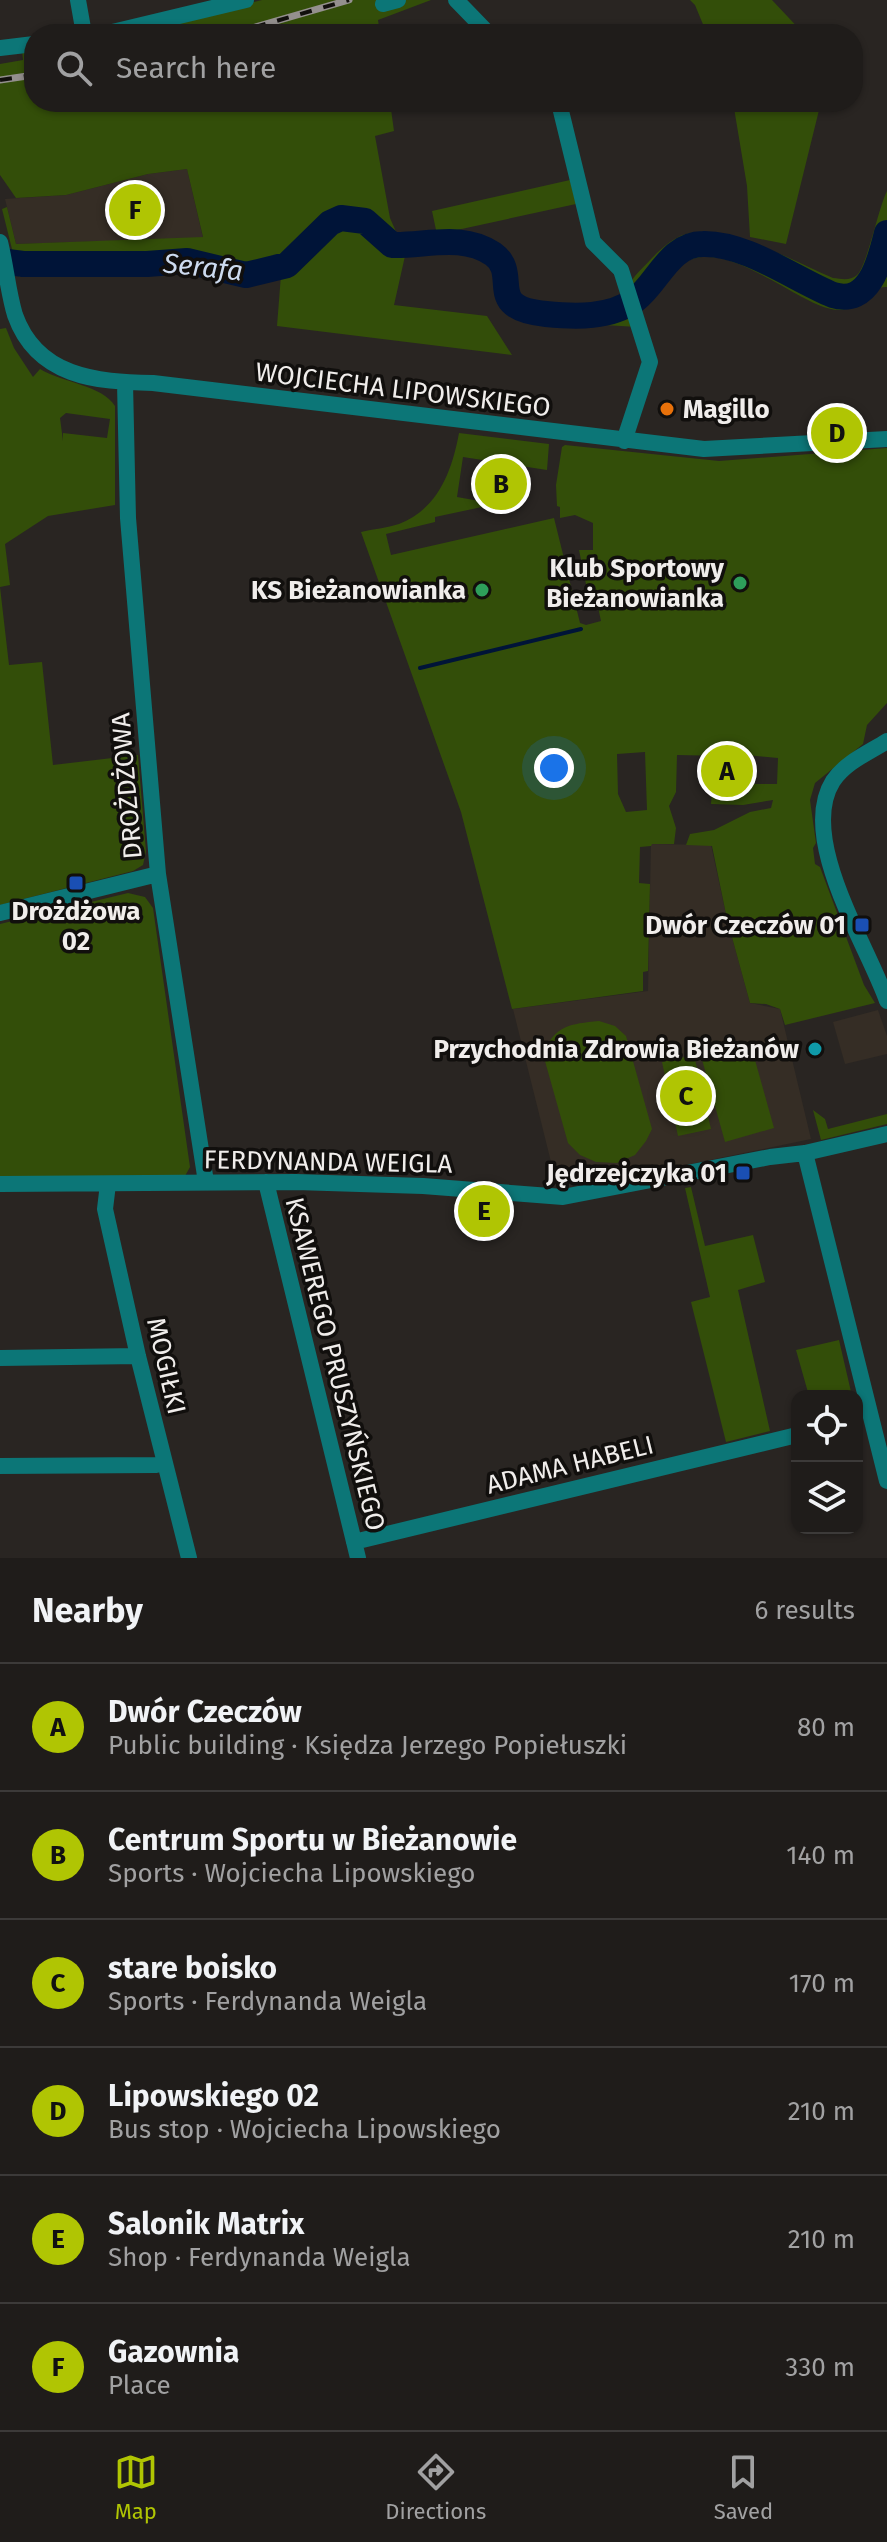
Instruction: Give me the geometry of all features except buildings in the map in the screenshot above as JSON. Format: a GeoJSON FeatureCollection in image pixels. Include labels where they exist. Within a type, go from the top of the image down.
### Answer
{"type":"FeatureCollection","features":[{"type":"Feature","properties":{"kind":"street"},"geometry":{"type":"LineString","coordinates":[[78,0],[82,24]]}},
{"type":"Feature","properties":{"kind":"street"},"geometry":{"type":"LineString","coordinates":[[146,24],[246,0]]}},
{"type":"Feature","properties":{"kind":"street"},"geometry":{"type":"LineString","coordinates":[[456,0],[479,24]]}},
{"type":"Feature","properties":{"kind":"street"},"geometry":{"type":"LineString","coordinates":[[0,48],[24,45]]}},
{"type":"Feature","properties":{"kind":"street"},"geometry":{"type":"LineString","coordinates":[[561,112],[593,242],[621,270],[650,362],[624,441]]}},
{"type":"Feature","properties":{"kind":"street","name":"WOJCIECHA LIPOWSKIEGO"},"geometry":{"type":"LineString","coordinates":[[1,246],[16,316],[38,353],[55,365],[85,378],[715,449],[887,439]]}},
{"type":"Feature","properties":{"kind":"street","name":"DROŻDŻOWA"},"geometry":{"type":"LineString","coordinates":[[125,383],[128,518],[158,874],[206,1182]]}},
{"type":"Feature","properties":{"kind":"street"},"geometry":{"type":"LineString","coordinates":[[886,993],[832,871],[824,822],[827,796],[834,780],[852,763],[887,741]]}},
{"type":"Feature","properties":{"kind":"street"},"geometry":{"type":"LineString","coordinates":[[0,913],[158,874]]}},
{"type":"Feature","properties":{"kind":"street","name":"FERDYNANDA WEIGLA"},"geometry":{"type":"LineString","coordinates":[[0,1184],[266,1182],[423,1186],[571,1197],[805,1153],[887,1134]]}},
{"type":"Feature","properties":{"kind":"street"},"geometry":{"type":"LineString","coordinates":[[805,1153],[864,1418],[887,1481]]}},
{"type":"Feature","properties":{"kind":"street","name":"KSAWEREGO PRUSZYŃSKIEGO"},"geometry":{"type":"LineString","coordinates":[[266,1182],[356,1550]]}},
{"type":"Feature","properties":{"kind":"street","name":"MOGIŁKI"},"geometry":{"type":"LineString","coordinates":[[108,1184],[105,1209],[189,1558]]}},
{"type":"Feature","properties":{"kind":"street"},"geometry":{"type":"LineString","coordinates":[[0,1358],[138,1356]]}},
{"type":"Feature","properties":{"kind":"street","name":"ADAMA HABELI"},"geometry":{"type":"LineString","coordinates":[[356,1550],[791,1437]]}},
{"type":"Feature","properties":{"kind":"street"},"geometry":{"type":"LineString","coordinates":[[0,1466],[165,1463]]}},
{"type":"Feature","properties":{"kind":"shaded area"},"geometry":{"type":"Polygon","coordinates":[[[187,169],[203,238],[16,244],[5,199],[66,195],[148,174],[187,169]]]}},
{"type":"Feature","properties":{"kind":"shaded area"},"geometry":{"type":"Polygon","coordinates":[[[651,844],[711,845],[750,1003],[780,1009],[811,1139],[643,1174],[557,1186],[513,1009],[648,991],[651,844]]]}},
{"type":"Feature","properties":{"kind":"shaded area"},"geometry":{"type":"Polygon","coordinates":[[[878,1010],[887,1036],[887,1054],[845,1064],[833,1022],[878,1010]]]}},
{"type":"Feature","properties":{"kind":"green space"},"geometry":{"type":"Polygon","coordinates":[[[262,0],[431,0],[378,20],[379,24],[170,24],[262,0]]]}},
{"type":"Feature","properties":{"kind":"green space"},"geometry":{"type":"Polygon","coordinates":[[[690,0],[772,0],[795,24],[703,24],[690,0]]]}},
{"type":"Feature","properties":{"kind":"green space"},"geometry":{"type":"Polygon","coordinates":[[[24,50],[24,112],[391,112],[394,131],[375,136],[390,218],[397,234],[436,230],[432,211],[570,180],[576,204],[457,230],[481,235],[502,250],[520,293],[529,302],[591,305],[623,294],[637,327],[523,320],[503,305],[496,265],[486,258],[465,252],[405,256],[394,305],[487,316],[512,355],[277,326],[281,275],[249,283],[230,283],[207,273],[186,270],[30,273],[19,277],[2,209],[7,207],[16,244],[203,237],[187,169],[148,174],[66,195],[16,198],[0,175],[0,64],[23,60],[24,50]]]}},
{"type":"Feature","properties":{"kind":"green space"},"geometry":{"type":"Polygon","coordinates":[[[735,112],[819,112],[786,244],[750,237],[747,186],[735,112]]]}},
{"type":"Feature","properties":{"kind":"green space"},"geometry":{"type":"Polygon","coordinates":[[[887,191],[887,287],[873,291],[847,309],[827,308],[739,264],[721,258],[703,257],[682,265],[641,309],[631,282],[663,248],[686,234],[703,232],[741,239],[833,278],[854,277],[865,261],[887,191]]]}},
{"type":"Feature","properties":{"kind":"green space"},"geometry":{"type":"Polygon","coordinates":[[[6,328],[14,348],[33,377],[40,369],[101,393],[115,406],[115,505],[48,516],[5,544],[10,585],[0,587],[0,329],[6,328]],[[66,413],[60,418],[63,441],[63,433],[107,438],[110,419],[66,413]]]}},
{"type":"Feature","properties":{"kind":"green space"},"geometry":{"type":"Polygon","coordinates":[[[459,433],[549,444],[547,470],[463,457],[457,497],[496,504],[435,517],[435,522],[386,534],[391,555],[554,518],[580,623],[586,625],[601,621],[598,607],[582,608],[579,592],[587,589],[579,550],[593,550],[593,523],[575,515],[560,518],[556,485],[562,447],[565,445],[719,461],[887,448],[887,703],[867,725],[863,744],[815,783],[810,800],[816,843],[813,848],[815,864],[820,867],[864,985],[875,1003],[785,1025],[780,1009],[750,1003],[727,919],[712,846],[686,845],[690,834],[714,830],[750,812],[771,808],[773,800],[743,805],[711,804],[712,793],[740,797],[741,794],[748,794],[749,784],[777,784],[778,758],[726,753],[725,756],[677,755],[676,792],[669,806],[676,828],[674,844],[640,847],[639,883],[650,884],[648,971],[643,972],[643,991],[512,1009],[461,812],[361,532],[399,524],[424,509],[441,487],[459,433]],[[645,752],[617,754],[618,794],[626,812],[647,810],[645,752]]]}},
{"type":"Feature","properties":{"kind":"green space"},"geometry":{"type":"Polygon","coordinates":[[[0,587],[9,665],[42,662],[53,765],[138,755],[146,851],[143,865],[133,871],[0,905],[0,587]]]}},
{"type":"Feature","properties":{"kind":"green space"},"geometry":{"type":"Polygon","coordinates":[[[128,893],[145,897],[153,908],[190,1167],[185,1176],[0,1181],[0,924],[128,893]]]}},
{"type":"Feature","properties":{"kind":"green space"},"geometry":{"type":"Polygon","coordinates":[[[599,1021],[615,1026],[626,1036],[652,1129],[635,1155],[617,1163],[596,1162],[580,1155],[568,1143],[543,1054],[558,1032],[580,1023],[599,1021]]]}},
{"type":"Feature","properties":{"kind":"green space"},"geometry":{"type":"Polygon","coordinates":[[[750,1042],[774,1128],[725,1142],[701,1056],[750,1042]]]}},
{"type":"Feature","properties":{"kind":"green space"},"geometry":{"type":"Polygon","coordinates":[[[694,1055],[711,1129],[678,1136],[662,1062],[694,1055]]]}},
{"type":"Feature","properties":{"kind":"green space"},"geometry":{"type":"Polygon","coordinates":[[[813,1110],[825,1119],[828,1129],[887,1114],[887,1124],[821,1140],[813,1110]]]}},
{"type":"Feature","properties":{"kind":"green space"},"geometry":{"type":"Polygon","coordinates":[[[691,1187],[705,1246],[753,1235],[765,1282],[738,1290],[770,1431],[726,1442],[691,1302],[710,1297],[685,1188],[691,1187]]]}},
{"type":"Feature","properties":{"kind":"green space"},"geometry":{"type":"Polygon","coordinates":[[[839,1340],[851,1390],[807,1390],[796,1350],[839,1340]]]}},
{"type":"Feature","properties":{"kind":"waterway","name":"Serafa"},"geometry":{"type":"LineString","coordinates":[[0,261],[23,264],[187,261],[246,275],[287,265],[330,223],[341,218],[365,221],[392,245],[456,242],[481,248],[501,262],[506,290],[515,305],[527,311],[581,316],[625,306],[643,293],[681,250],[703,244],[719,245],[753,255],[833,295],[846,297],[856,294],[871,279],[887,233]]}},
{"type":"Feature","properties":{"kind":"waterway"},"geometry":{"type":"LineString","coordinates":[[420,668],[581,629]]}},
{"type":"Feature","properties":{"kind":"railway"},"geometry":{"type":"LineString","coordinates":[[266,24],[349,0]]}},
{"type":"Feature","properties":{"kind":"railway"},"geometry":{"type":"LineString","coordinates":[[0,80],[24,76]]}},
{"type":"Feature","properties":{"kind":"place","name":"Gazownia"},"geometry":{"type":"Point","coordinates":[135,210]}},
{"type":"Feature","properties":{"kind":"place","name":"Magillo"},"geometry":{"type":"Point","coordinates":[667,409]}},
{"type":"Feature","properties":{"kind":"place","name":"Lipowskiego 02"},"geometry":{"type":"Point","coordinates":[837,433]}},
{"type":"Feature","properties":{"kind":"place","name":"Centrum Sportu w Bieżanowie"},"geometry":{"type":"Point","coordinates":[501,484]}},
{"type":"Feature","properties":{"kind":"place","name":"Klub Sportowy Bieżanowianka"},"geometry":{"type":"Point","coordinates":[740,583]}},
{"type":"Feature","properties":{"kind":"place","name":"KS Bieżanowianka"},"geometry":{"type":"Point","coordinates":[482,590]}},
{"type":"Feature","properties":{"kind":"place","name":"Dwór Czeczów"},"geometry":{"type":"Point","coordinates":[727,771]}},
{"type":"Feature","properties":{"kind":"place","name":"Drożdżowa 02"},"geometry":{"type":"Point","coordinates":[76,883]}},
{"type":"Feature","properties":{"kind":"place","name":"Dwór Czeczów 01"},"geometry":{"type":"Point","coordinates":[862,925]}},
{"type":"Feature","properties":{"kind":"place","name":"Przychodnia Zdrowia Bieżanów"},"geometry":{"type":"Point","coordinates":[815,1049]}},
{"type":"Feature","properties":{"kind":"place","name":"stare boisko"},"geometry":{"type":"Point","coordinates":[686,1096]}},
{"type":"Feature","properties":{"kind":"place","name":"Jędrzejczyka 01"},"geometry":{"type":"Point","coordinates":[743,1173]}},
{"type":"Feature","properties":{"kind":"place","name":"Salonik Matrix"},"geometry":{"type":"Point","coordinates":[484,1211]}}]}
